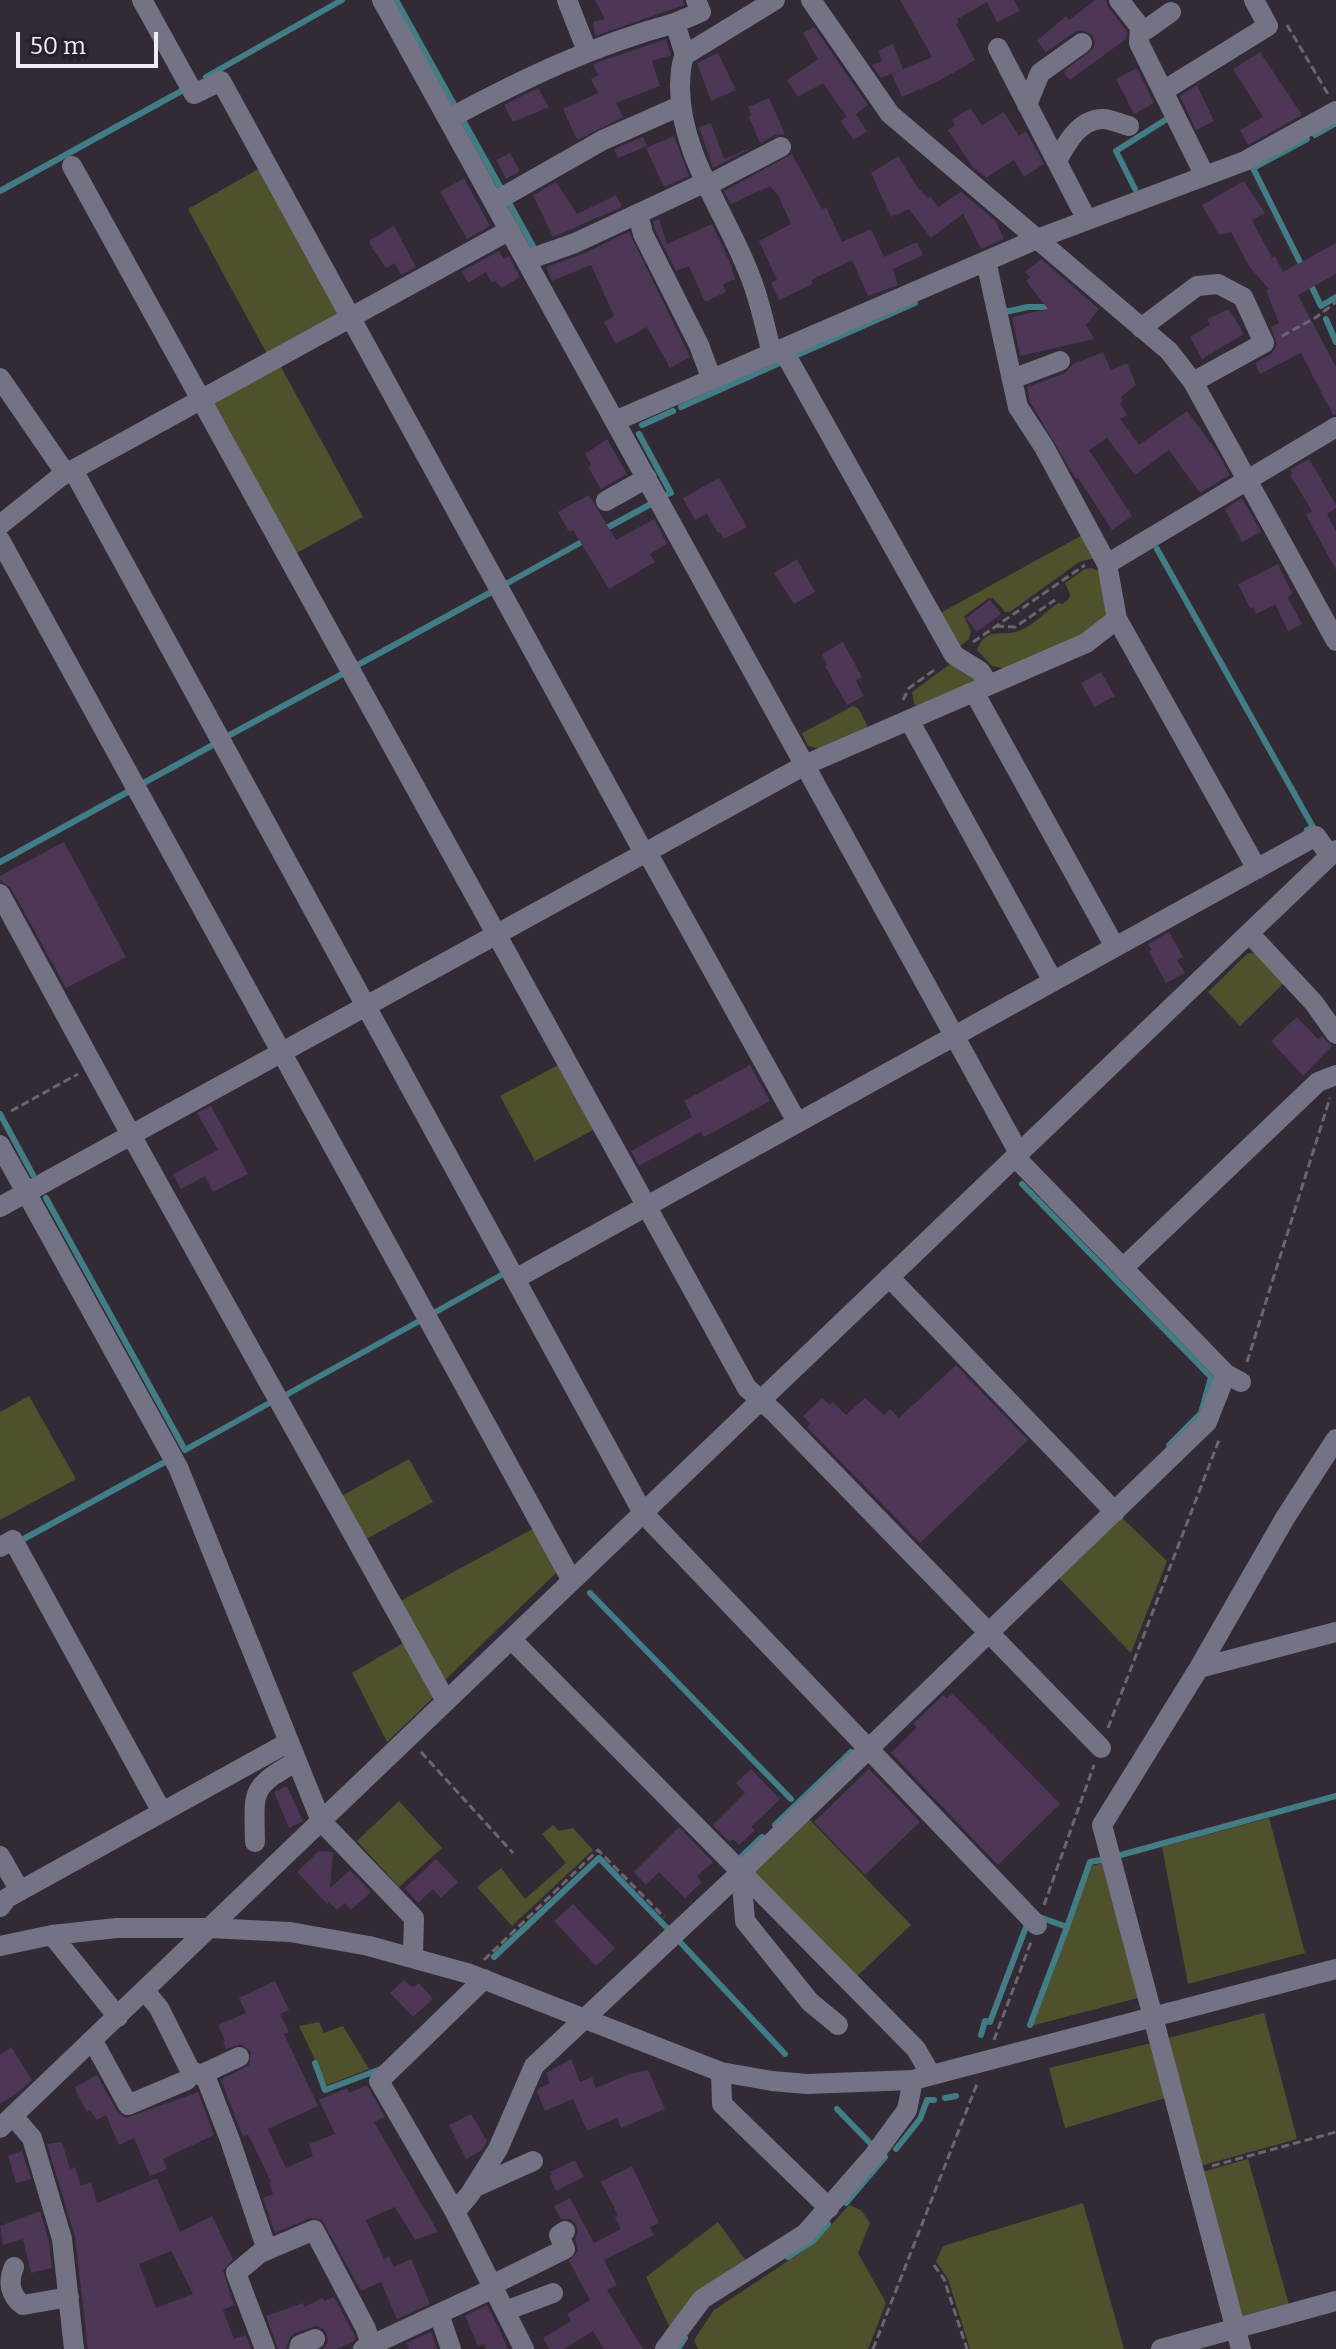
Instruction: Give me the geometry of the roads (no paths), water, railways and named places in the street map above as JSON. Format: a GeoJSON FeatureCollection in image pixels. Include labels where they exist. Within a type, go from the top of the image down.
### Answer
{"type":"FeatureCollection","features":[{"type":"Feature","properties":{"kind":"street"},"geometry":{"type":"LineString","coordinates":[[142,0],[194,94],[221,81],[797,1122]]}},
{"type":"Feature","properties":{"kind":"street"},"geometry":{"type":"LineString","coordinates":[[382,0],[954,1035],[1017,1155],[1123,1268],[1234,1378],[1207,1422],[741,1872],[534,2066],[498,2149],[455,2212]]}},
{"type":"Feature","properties":{"kind":"street"},"geometry":{"type":"LineString","coordinates":[[567,0],[587,51]]}},
{"type":"Feature","properties":{"kind":"street"},"geometry":{"type":"LineString","coordinates":[[448,119],[534,74],[587,51],[701,12],[696,0]]}},
{"type":"Feature","properties":{"kind":"street"},"geometry":{"type":"LineString","coordinates":[[773,0],[685,55],[681,62],[682,121],[707,184],[753,282],[778,352],[954,655],[980,671],[981,688],[1115,947]]}},
{"type":"Feature","properties":{"kind":"street"},"geometry":{"type":"LineString","coordinates":[[811,0],[890,114],[1169,351],[1193,382],[1336,641]]}},
{"type":"Feature","properties":{"kind":"street"},"geometry":{"type":"LineString","coordinates":[[1119,0],[1140,27],[1147,29],[1171,12]]}},
{"type":"Feature","properties":{"kind":"street"},"geometry":{"type":"LineString","coordinates":[[1163,91],[1268,26],[1254,0]]}},
{"type":"Feature","properties":{"kind":"street"},"geometry":{"type":"LineString","coordinates":[[675,23],[685,55]]}},
{"type":"Feature","properties":{"kind":"street"},"geometry":{"type":"LineString","coordinates":[[1140,27],[1139,43],[1205,176]]}},
{"type":"Feature","properties":{"kind":"street"},"geometry":{"type":"LineString","coordinates":[[1027,105],[1040,73],[1082,43]]}},
{"type":"Feature","properties":{"kind":"street"},"geometry":{"type":"LineString","coordinates":[[998,48],[1087,220]]}},
{"type":"Feature","properties":{"kind":"street"},"geometry":{"type":"LineString","coordinates":[[615,421],[1037,239],[1245,161],[1332,103]]}},
{"type":"Feature","properties":{"kind":"street"},"geometry":{"type":"LineString","coordinates":[[494,202],[603,140],[680,106]]}},
{"type":"Feature","properties":{"kind":"street"},"geometry":{"type":"LineString","coordinates":[[1057,161],[1071,136],[1088,123],[1103,119],[1129,126]]}},
{"type":"Feature","properties":{"kind":"street"},"geometry":{"type":"LineString","coordinates":[[527,260],[575,243],[781,147]]}},
{"type":"Feature","properties":{"kind":"street"},"geometry":{"type":"LineString","coordinates":[[72,166],[747,1388],[1101,1748]]}},
{"type":"Feature","properties":{"kind":"street"},"geometry":{"type":"LineString","coordinates":[[638,214],[643,234],[699,345],[712,380]]}},
{"type":"Feature","properties":{"kind":"street"},"geometry":{"type":"LineString","coordinates":[[0,525],[70,472],[510,230]]}},
{"type":"Feature","properties":{"kind":"street"},"geometry":{"type":"LineString","coordinates":[[986,261],[1018,407],[1044,447],[1107,564],[1117,619],[1257,869]]}},
{"type":"Feature","properties":{"kind":"street"},"geometry":{"type":"LineString","coordinates":[[1141,328],[1197,286],[1218,284],[1243,297],[1264,343],[1193,382]]}},
{"type":"Feature","properties":{"kind":"street"},"geometry":{"type":"LineString","coordinates":[[1012,379],[1060,361]]}},
{"type":"Feature","properties":{"kind":"street"},"geometry":{"type":"LineString","coordinates":[[0,378],[70,472],[643,1513],[1037,1925]]}},
{"type":"Feature","properties":{"kind":"street"},"geometry":{"type":"LineString","coordinates":[[1107,564],[1336,427]]}},
{"type":"Feature","properties":{"kind":"street"},"geometry":{"type":"LineString","coordinates":[[606,501],[647,478]]}},
{"type":"Feature","properties":{"kind":"street"},"geometry":{"type":"LineString","coordinates":[[0,540],[572,1581]]}},
{"type":"Feature","properties":{"kind":"street"},"geometry":{"type":"LineString","coordinates":[[0,1207],[805,765],[1086,643],[1117,619]]}},
{"type":"Feature","properties":{"kind":"street"},"geometry":{"type":"LineString","coordinates":[[909,720],[1053,981]]}},
{"type":"Feature","properties":{"kind":"street"},"geometry":{"type":"LineString","coordinates":[[74,2349],[62,2239],[36,2151],[32,2138],[6,2122],[1333,853],[1316,836],[515,1279]]}},
{"type":"Feature","properties":{"kind":"street"},"geometry":{"type":"LineString","coordinates":[[0,894],[446,1701]]}},
{"type":"Feature","properties":{"kind":"street"},"geometry":{"type":"LineString","coordinates":[[1249,933],[1314,1003],[1336,1034]]}},
{"type":"Feature","properties":{"kind":"street"},"geometry":{"type":"LineString","coordinates":[[1123,1268],[1318,1082],[1334,1084]]}},
{"type":"Feature","properties":{"kind":"street"},"geometry":{"type":"LineString","coordinates":[[0,1145],[178,1467],[321,1821],[414,1918],[413,1956]]}},
{"type":"Feature","properties":{"kind":"street"},"geometry":{"type":"LineString","coordinates":[[889,1277],[1115,1512]]}},
{"type":"Feature","properties":{"kind":"street"},"geometry":{"type":"LineString","coordinates":[[1241,2349],[1102,1825],[1199,1668],[1285,1518],[1336,1439]]}},
{"type":"Feature","properties":{"kind":"street"},"geometry":{"type":"LineString","coordinates":[[0,1562],[9,1549],[162,1812]]}},
{"type":"Feature","properties":{"kind":"street"},"geometry":{"type":"LineString","coordinates":[[1199,1668],[1336,1632]]}},
{"type":"Feature","properties":{"kind":"street"},"geometry":{"type":"LineString","coordinates":[[511,1639],[916,2049],[922,2078],[907,2110],[874,2155],[805,2234],[702,2299],[665,2349]]}},
{"type":"Feature","properties":{"kind":"street"},"geometry":{"type":"LineString","coordinates":[[0,1907],[7,1898],[289,1742]]}},
{"type":"Feature","properties":{"kind":"street"},"geometry":{"type":"LineString","coordinates":[[255,1842],[254,1801],[263,1780],[297,1761]]}},
{"type":"Feature","properties":{"kind":"street"},"geometry":{"type":"LineString","coordinates":[[0,1856],[20,1891]]}},
{"type":"Feature","properties":{"kind":"street"},"geometry":{"type":"LineString","coordinates":[[741,1872],[745,1921],[810,2002],[838,2025]]}},
{"type":"Feature","properties":{"kind":"street"},"geometry":{"type":"LineString","coordinates":[[1,1939],[117,1928],[290,1932],[413,1956],[477,1977],[721,2072],[807,2084],[922,2078],[1336,1969]]}},
{"type":"Feature","properties":{"kind":"street"},"geometry":{"type":"LineString","coordinates":[[52,1935],[118,2017]]}},
{"type":"Feature","properties":{"kind":"street"},"geometry":{"type":"LineString","coordinates":[[477,1977],[379,2081],[455,2212],[524,2349]]}},
{"type":"Feature","properties":{"kind":"street"},"geometry":{"type":"LineString","coordinates":[[145,1991],[159,2008],[194,2077]]}},
{"type":"Feature","properties":{"kind":"street"},"geometry":{"type":"LineString","coordinates":[[93,2041],[128,2105],[239,2057]]}},
{"type":"Feature","properties":{"kind":"street"},"geometry":{"type":"LineString","coordinates":[[721,2072],[722,2104],[829,2208]]}},
{"type":"Feature","properties":{"kind":"street"},"geometry":{"type":"LineString","coordinates":[[194,2077],[206,2078],[267,2250]]}},
{"type":"Feature","properties":{"kind":"street"},"geometry":{"type":"LineString","coordinates":[[474,2187],[533,2161]]}},
{"type":"Feature","properties":{"kind":"street"},"geometry":{"type":"LineString","coordinates":[[265,2349],[236,2273],[267,2250],[314,2230],[366,2329],[367,2347],[565,2249],[559,2235],[565,2231]]}},
{"type":"Feature","properties":{"kind":"street"},"geometry":{"type":"LineString","coordinates":[[14,2267],[10,2278],[11,2289],[16,2300],[23,2305],[69,2297]]}},
{"type":"Feature","properties":{"kind":"street"},"geometry":{"type":"LineString","coordinates":[[505,2311],[553,2293]]}},
{"type":"Feature","properties":{"kind":"street"},"geometry":{"type":"LineString","coordinates":[[1161,2349],[1336,2301]]}},
{"type":"Feature","properties":{"kind":"street"},"geometry":{"type":"LineString","coordinates":[[439,2314],[451,2349]]}},
{"type":"Feature","properties":{"kind":"waterway"},"geometry":{"type":"LineString","coordinates":[[206,77],[342,0]]}},
{"type":"Feature","properties":{"kind":"waterway"},"geometry":{"type":"LineString","coordinates":[[396,0],[456,108]]}},
{"type":"Feature","properties":{"kind":"waterway"},"geometry":{"type":"LineString","coordinates":[[0,191],[185,89]]}},
{"type":"Feature","properties":{"kind":"waterway"},"geometry":{"type":"LineString","coordinates":[[1135,189],[1116,151],[1170,117]]}},
{"type":"Feature","properties":{"kind":"waterway"},"geometry":{"type":"LineString","coordinates":[[464,122],[502,190]]}},
{"type":"Feature","properties":{"kind":"waterway"},"geometry":{"type":"LineString","coordinates":[[1315,135],[1336,123]]}},
{"type":"Feature","properties":{"kind":"waterway"},"geometry":{"type":"LineString","coordinates":[[1303,268],[1253,168],[1307,139]]}},
{"type":"Feature","properties":{"kind":"waterway"},"geometry":{"type":"LineString","coordinates":[[508,201],[534,248]]}},
{"type":"Feature","properties":{"kind":"waterway"},"geometry":{"type":"LineString","coordinates":[[1309,281],[1321,306],[1336,297]]}},
{"type":"Feature","properties":{"kind":"waterway"},"geometry":{"type":"LineString","coordinates":[[795,356],[915,303]]}},
{"type":"Feature","properties":{"kind":"waterway"},"geometry":{"type":"LineString","coordinates":[[1005,310],[1055,307]]}},
{"type":"Feature","properties":{"kind":"waterway"},"geometry":{"type":"LineString","coordinates":[[1326,319],[1336,342]]}},
{"type":"Feature","properties":{"kind":"waterway"},"geometry":{"type":"LineString","coordinates":[[681,407],[782,362]]}},
{"type":"Feature","properties":{"kind":"waterway"},"geometry":{"type":"LineString","coordinates":[[642,425],[673,411]]}},
{"type":"Feature","properties":{"kind":"waterway"},"geometry":{"type":"LineString","coordinates":[[639,434],[671,493],[668,494]]}},
{"type":"Feature","properties":{"kind":"waterway"},"geometry":{"type":"LineString","coordinates":[[603,530],[649,505]]}},
{"type":"Feature","properties":{"kind":"waterway"},"geometry":{"type":"LineString","coordinates":[[504,585],[587,539]]}},
{"type":"Feature","properties":{"kind":"waterway"},"geometry":{"type":"LineString","coordinates":[[1157,549],[1313,827],[1307,830]]}},
{"type":"Feature","properties":{"kind":"waterway"},"geometry":{"type":"LineString","coordinates":[[354,667],[495,590]]}},
{"type":"Feature","properties":{"kind":"waterway"},"geometry":{"type":"LineString","coordinates":[[226,737],[346,672]]}},
{"type":"Feature","properties":{"kind":"waterway"},"geometry":{"type":"LineString","coordinates":[[140,785],[211,746]]}},
{"type":"Feature","properties":{"kind":"waterway"},"geometry":{"type":"LineString","coordinates":[[0,862],[133,789]]}},
{"type":"Feature","properties":{"kind":"waterway"},"geometry":{"type":"LineString","coordinates":[[0,1114],[33,1175]]}},
{"type":"Feature","properties":{"kind":"waterway"},"geometry":{"type":"LineString","coordinates":[[1022,1184],[1211,1377],[1201,1413],[1169,1445]]}},
{"type":"Feature","properties":{"kind":"waterway"},"geometry":{"type":"LineString","coordinates":[[46,1198],[185,1450],[273,1401]]}},
{"type":"Feature","properties":{"kind":"waterway"},"geometry":{"type":"LineString","coordinates":[[432,1314],[505,1273]]}},
{"type":"Feature","properties":{"kind":"waterway"},"geometry":{"type":"LineString","coordinates":[[284,1396],[423,1319]]}},
{"type":"Feature","properties":{"kind":"waterway"},"geometry":{"type":"LineString","coordinates":[[20,1541],[163,1463]]}},
{"type":"Feature","properties":{"kind":"waterway"},"geometry":{"type":"LineString","coordinates":[[590,1593],[791,1799]]}},
{"type":"Feature","properties":{"kind":"waterway"},"geometry":{"type":"LineString","coordinates":[[775,1825],[851,1752]]}},
{"type":"Feature","properties":{"kind":"waterway"},"geometry":{"type":"LineString","coordinates":[[1117,1856],[1336,1796]]}},
{"type":"Feature","properties":{"kind":"waterway"},"geometry":{"type":"LineString","coordinates":[[736,1862],[762,1837]]}},
{"type":"Feature","properties":{"kind":"waterway"},"geometry":{"type":"LineString","coordinates":[[494,1957],[599,1858],[668,1929]]}},
{"type":"Feature","properties":{"kind":"waterway"},"geometry":{"type":"LineString","coordinates":[[1067,1927],[1090,1862],[1101,1860]]}},
{"type":"Feature","properties":{"kind":"waterway"},"geometry":{"type":"LineString","coordinates":[[1030,2025],[1067,1927],[1042,1918]]}},
{"type":"Feature","properties":{"kind":"waterway"},"geometry":{"type":"LineString","coordinates":[[981,2035],[985,2021],[990,2022],[1026,1927]]}},
{"type":"Feature","properties":{"kind":"waterway"},"geometry":{"type":"LineString","coordinates":[[680,1942],[785,2054]]}},
{"type":"Feature","properties":{"kind":"waterway"},"geometry":{"type":"LineString","coordinates":[[315,2063],[325,2090],[381,2069]]}},
{"type":"Feature","properties":{"kind":"waterway"},"geometry":{"type":"LineString","coordinates":[[945,2098],[956,2096]]}},
{"type":"Feature","properties":{"kind":"waterway"},"geometry":{"type":"LineString","coordinates":[[896,2149],[920,2119],[927,2100],[934,2100]]}},
{"type":"Feature","properties":{"kind":"waterway"},"geometry":{"type":"LineString","coordinates":[[837,2109],[870,2143]]}},
{"type":"Feature","properties":{"kind":"waterway"},"geometry":{"type":"LineString","coordinates":[[846,2203],[885,2157]]}},
{"type":"Feature","properties":{"kind":"waterway"},"geometry":{"type":"LineString","coordinates":[[788,2257],[813,2241],[828,2224]]}},
{"type":"Feature","properties":{"kind":"waterway"},"geometry":{"type":"LineString","coordinates":[[678,2349],[685,2338]]}}]}
